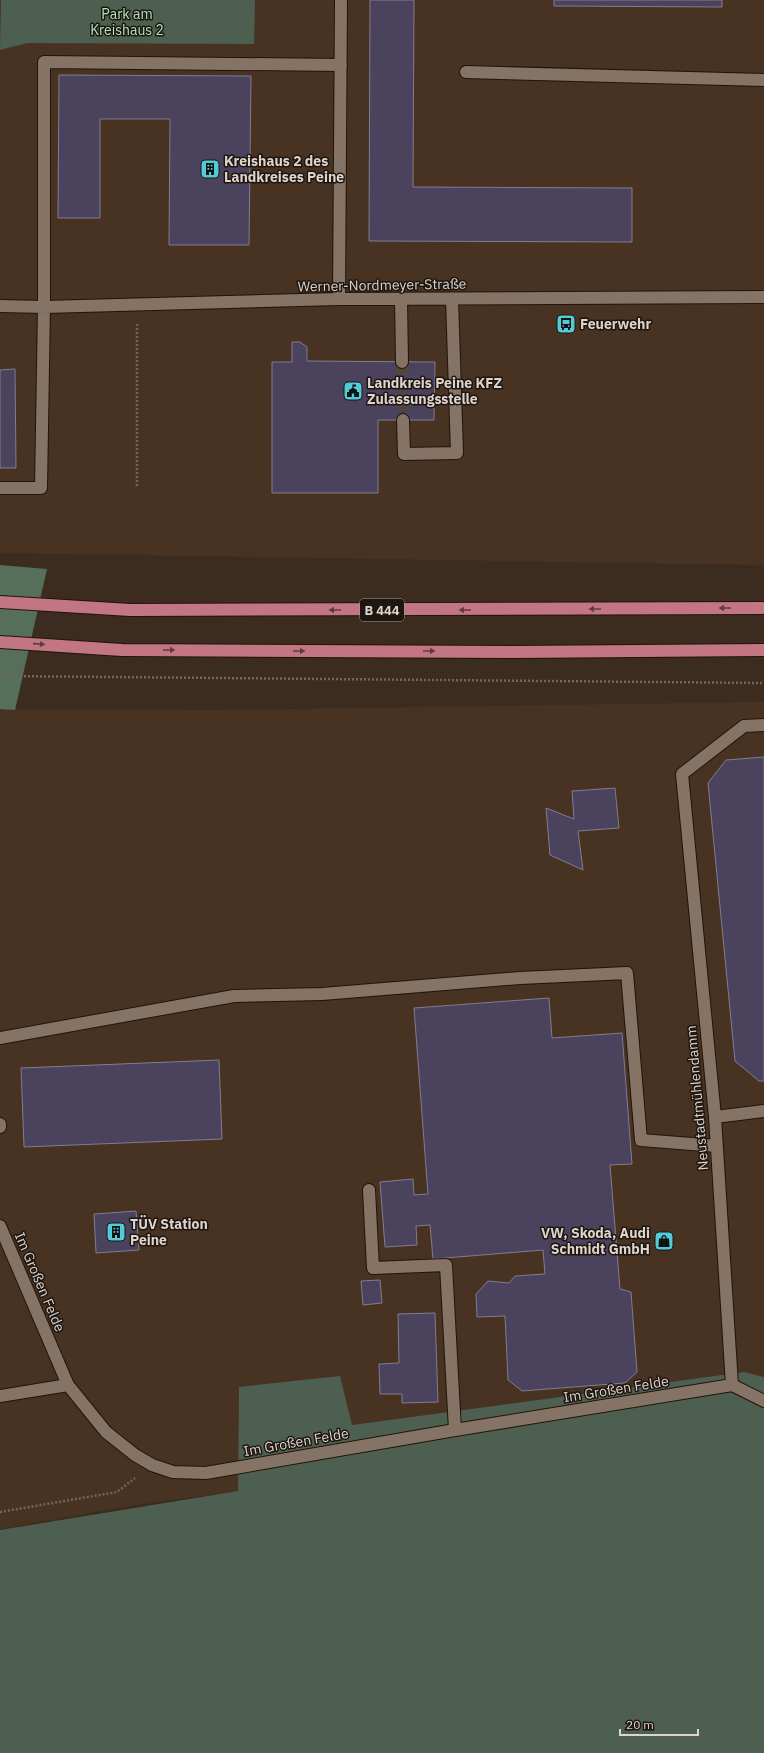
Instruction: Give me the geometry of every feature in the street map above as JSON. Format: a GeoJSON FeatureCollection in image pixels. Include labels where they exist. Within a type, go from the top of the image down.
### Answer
{"type":"FeatureCollection","features":[{"type":"Feature","properties":{"kind":"highway","name":"B 444"},"geometry":{"type":"LineString","coordinates":[[0,602],[130,610],[764,608]]}},
{"type":"Feature","properties":{"kind":"highway"},"geometry":{"type":"LineString","coordinates":[[0,642],[122,650],[512,652],[764,650]]}},
{"type":"Feature","properties":{"kind":"street"},"geometry":{"type":"LineString","coordinates":[[339,300],[341,0]]}},
{"type":"Feature","properties":{"kind":"street"},"geometry":{"type":"LineString","coordinates":[[0,488],[41,488],[44,307],[44,62],[341,65]]}},
{"type":"Feature","properties":{"kind":"street"},"geometry":{"type":"LineString","coordinates":[[466,72],[764,80]]}},
{"type":"Feature","properties":{"kind":"street","name":"Werner-Nordmeyer-Straße"},"geometry":{"type":"LineString","coordinates":[[0,306],[44,307],[400,299],[764,297]]}},
{"type":"Feature","properties":{"kind":"street"},"geometry":{"type":"LineString","coordinates":[[400,299],[402,362]]}},
{"type":"Feature","properties":{"kind":"street"},"geometry":{"type":"LineString","coordinates":[[403,420],[404,454],[457,453],[452,299]]}},
{"type":"Feature","properties":{"kind":"street","name":"Neustadtmühlendamm"},"geometry":{"type":"LineString","coordinates":[[732,1385],[716,1117],[682,774],[744,726],[764,725]]}},
{"type":"Feature","properties":{"kind":"street"},"geometry":{"type":"LineString","coordinates":[[0,1038],[234,996],[322,994],[520,978],[627,973],[641,1140],[717,1146]]}},
{"type":"Feature","properties":{"kind":"street"},"geometry":{"type":"LineString","coordinates":[[716,1117],[764,1111]]}},
{"type":"Feature","properties":{"kind":"street"},"geometry":{"type":"LineString","coordinates":[[369,1190],[373,1268],[446,1265],[455,1430]]}},
{"type":"Feature","properties":{"kind":"street","name":"Im Großen Felde"},"geometry":{"type":"LineString","coordinates":[[0,1226],[68,1385],[106,1432],[135,1455],[152,1465],[173,1472],[206,1473],[455,1430],[732,1385]]}},
{"type":"Feature","properties":{"kind":"street"},"geometry":{"type":"LineString","coordinates":[[0,1396],[68,1385]]}},
{"type":"Feature","properties":{"kind":"street"},"geometry":{"type":"LineString","coordinates":[[732,1385],[764,1401]]}},
{"type":"Feature","properties":{"kind":"path"},"geometry":{"type":"LineString","coordinates":[[136,304],[137,488]]}},
{"type":"Feature","properties":{"kind":"path"},"geometry":{"type":"LineString","coordinates":[[0,676],[764,683]]}},
{"type":"Feature","properties":{"kind":"path"},"geometry":{"type":"LineString","coordinates":[[0,1512],[117,1492],[152,1465]]}},
{"type":"Feature","properties":{"kind":"shaded area"},"geometry":{"type":"Polygon","coordinates":[[[0,0],[764,0],[764,565],[0,553],[0,0]]]}},
{"type":"Feature","properties":{"kind":"shaded area"},"geometry":{"type":"Polygon","coordinates":[[[764,702],[764,1377],[744,1372],[352,1425],[239,1388],[238,1491],[129,1506],[0,1529],[0,709],[216,710],[764,702]]]}},
{"type":"Feature","properties":{"kind":"green space","name":"Park am Kreishaus 2"},"geometry":{"type":"Polygon","coordinates":[[[1,0],[255,0],[254,44],[27,43],[0,50],[1,0]]]}},
{"type":"Feature","properties":{"kind":"green space"},"geometry":{"type":"Polygon","coordinates":[[[0,565],[47,569],[15,710],[0,709],[0,565]]]}},
{"type":"Feature","properties":{"kind":"green space"},"geometry":{"type":"Polygon","coordinates":[[[744,1372],[764,1377],[764,1753],[0,1753],[0,1530],[238,1491],[239,1387],[340,1376],[352,1425],[744,1372]]]}},
{"type":"Feature","properties":{"kind":"building"},"geometry":{"type":"Polygon","coordinates":[[[370,0],[414,0],[413,187],[632,188],[632,242],[369,241],[370,0]]]}},
{"type":"Feature","properties":{"kind":"building"},"geometry":{"type":"Polygon","coordinates":[[[554,0],[722,0],[722,7],[554,6],[554,0]]]}},
{"type":"Feature","properties":{"kind":"building","name":"Kreishaus 2 des Landkreises Peine"},"geometry":{"type":"Polygon","coordinates":[[[59,75],[251,76],[249,245],[169,245],[170,119],[100,119],[100,218],[58,218],[59,75]]]}},
{"type":"Feature","properties":{"kind":"building","name":"Landkreis Peine KFZ Zulassungsstelle"},"geometry":{"type":"Polygon","coordinates":[[[292,342],[300,342],[307,347],[307,361],[435,362],[434,420],[378,420],[378,493],[272,493],[272,362],[292,362],[292,342]]]}},
{"type":"Feature","properties":{"kind":"building"},"geometry":{"type":"Polygon","coordinates":[[[15,369],[16,468],[0,468],[0,370],[15,369]]]}},
{"type":"Feature","properties":{"kind":"building"},"geometry":{"type":"Polygon","coordinates":[[[764,757],[764,1081],[759,1081],[735,1061],[708,783],[726,760],[764,757]]]}},
{"type":"Feature","properties":{"kind":"building"},"geometry":{"type":"Polygon","coordinates":[[[615,788],[619,828],[578,831],[583,870],[550,855],[546,808],[574,819],[572,791],[615,788]]]}},
{"type":"Feature","properties":{"kind":"building"},"geometry":{"type":"Polygon","coordinates":[[[549,998],[552,1038],[622,1033],[632,1164],[610,1165],[620,1289],[631,1292],[637,1372],[625,1383],[522,1391],[508,1380],[505,1316],[477,1317],[476,1294],[488,1281],[509,1283],[515,1276],[545,1274],[543,1250],[433,1259],[430,1225],[416,1226],[417,1245],[385,1247],[380,1182],[413,1179],[414,1195],[428,1194],[414,1008],[549,998]]]}},
{"type":"Feature","properties":{"kind":"building"},"geometry":{"type":"Polygon","coordinates":[[[219,1060],[222,1139],[24,1147],[21,1068],[219,1060]]]}},
{"type":"Feature","properties":{"kind":"building","name":"TÜV Station Peine"},"geometry":{"type":"Polygon","coordinates":[[[136,1211],[139,1250],[96,1253],[94,1214],[136,1211]]]}},
{"type":"Feature","properties":{"kind":"building"},"geometry":{"type":"Polygon","coordinates":[[[380,1280],[382,1303],[363,1305],[361,1281],[380,1280]]]}},
{"type":"Feature","properties":{"kind":"building"},"geometry":{"type":"Polygon","coordinates":[[[435,1313],[438,1402],[402,1403],[402,1394],[380,1394],[379,1364],[399,1363],[398,1314],[435,1313]]]}},
{"type":"Feature","properties":{"kind":"tunnel"},"geometry":{"type":"LineString","coordinates":[[402,362],[403,420]]}},
{"type":"Feature","properties":{"kind":"place","name":"Kreishaus 2 des Landkreises Peine"},"geometry":{"type":"Point","coordinates":[210,169]}},
{"type":"Feature","properties":{"kind":"place","name":"Feuerwehr"},"geometry":{"type":"Point","coordinates":[566,324]}},
{"type":"Feature","properties":{"kind":"place","name":"Landkreis Peine KFZ Zulassungsstelle"},"geometry":{"type":"Point","coordinates":[353,391]}},
{"type":"Feature","properties":{"kind":"place","name":"TÜV Station Peine"},"geometry":{"type":"Point","coordinates":[116,1232]}},
{"type":"Feature","properties":{"kind":"place","name":"VW, Skoda, Audi Schmidt GmbH"},"geometry":{"type":"Point","coordinates":[664,1241]}}]}
